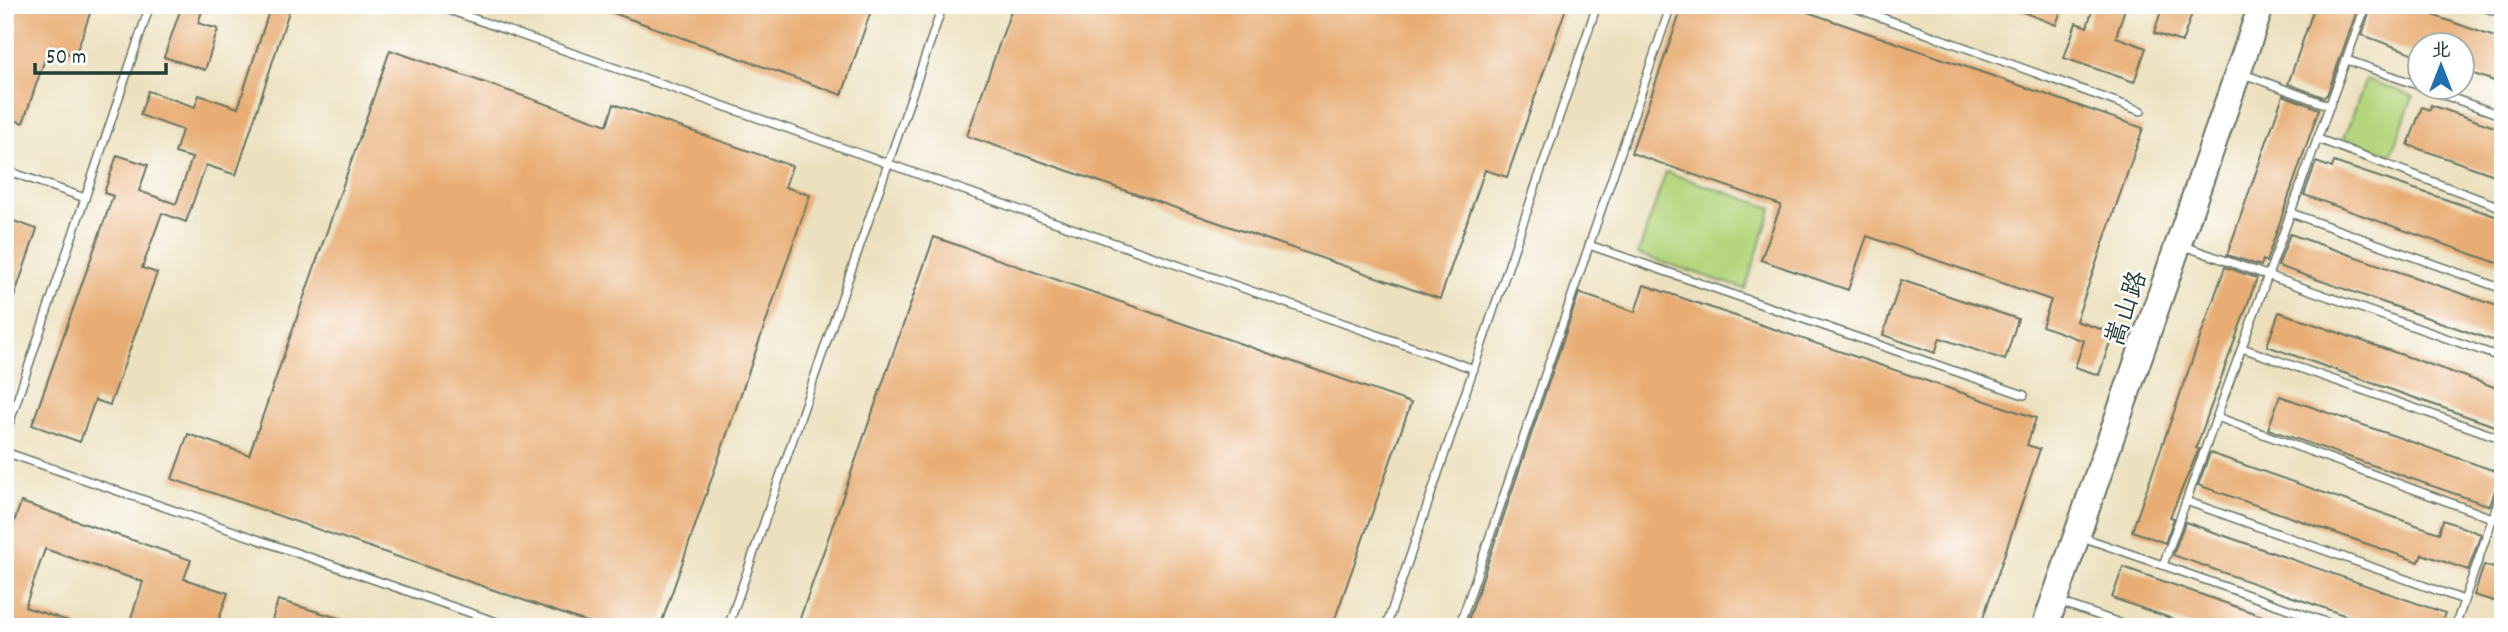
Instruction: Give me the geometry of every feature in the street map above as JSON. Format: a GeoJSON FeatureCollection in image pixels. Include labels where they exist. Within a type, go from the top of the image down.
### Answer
{"type":"FeatureCollection","features":[{"type":"Feature","properties":{"kind":"street","name":"嵩山路"},"geometry":{"type":"LineString","coordinates":[[2238,72],[2256,5]]}},
{"type":"Feature","properties":{"kind":"street","name":"嵩山路"},"geometry":{"type":"LineString","coordinates":[[2039,627],[2054,600],[2238,72],[2267,5]]}},
{"type":"Feature","properties":{"kind":"street","name":"嵩山路"},"geometry":{"type":"LineString","coordinates":[[2051,627],[2054,600]]}},
{"type":"Feature","properties":{"kind":"lane"},"geometry":{"type":"LineString","coordinates":[[5,436],[150,5]]}},
{"type":"Feature","properties":{"kind":"lane"},"geometry":{"type":"LineString","coordinates":[[435,5],[1474,369]]}},
{"type":"Feature","properties":{"kind":"lane"},"geometry":{"type":"LineString","coordinates":[[727,627],[943,5]]}},
{"type":"Feature","properties":{"kind":"lane"},"geometry":{"type":"LineString","coordinates":[[1386,627],[1597,5]]}},
{"type":"Feature","properties":{"kind":"lane"},"geometry":{"type":"LineString","coordinates":[[1459,627],[1671,5]]}},
{"type":"Feature","properties":{"kind":"lane"},"geometry":{"type":"LineString","coordinates":[[1847,5],[2141,111]]}},
{"type":"Feature","properties":{"kind":"lane"},"geometry":{"type":"LineString","coordinates":[[2163,565],[2366,5]]}},
{"type":"Feature","properties":{"kind":"lane"},"geometry":{"type":"LineString","coordinates":[[2478,5],[2503,14]]}},
{"type":"Feature","properties":{"kind":"lane"},"geometry":{"type":"LineString","coordinates":[[2347,60],[2406,81]]}},
{"type":"Feature","properties":{"kind":"lane"},"geometry":{"type":"LineString","coordinates":[[2238,72],[2330,106]]}},
{"type":"Feature","properties":{"kind":"lane"},"geometry":{"type":"LineString","coordinates":[[2464,102],[2503,116]]}},
{"type":"Feature","properties":{"kind":"lane"},"geometry":{"type":"LineString","coordinates":[[2318,139],[2503,208]]}},
{"type":"Feature","properties":{"kind":"lane"},"geometry":{"type":"LineString","coordinates":[[5,170],[85,198]]}},
{"type":"Feature","properties":{"kind":"lane"},"geometry":{"type":"LineString","coordinates":[[2291,214],[2503,289]]}},
{"type":"Feature","properties":{"kind":"lane"},"geometry":{"type":"LineString","coordinates":[[2178,244],[2503,358]]}},
{"type":"Feature","properties":{"kind":"lane"},"geometry":{"type":"LineString","coordinates":[[1589,245],[2024,395]]}},
{"type":"Feature","properties":{"kind":"lane"},"geometry":{"type":"LineString","coordinates":[[2242,348],[2503,439]]}},
{"type":"Feature","properties":{"kind":"lane"},"geometry":{"type":"LineString","coordinates":[[2217,417],[2492,518]]}},
{"type":"Feature","properties":{"kind":"lane"},"geometry":{"type":"LineString","coordinates":[[5,452],[511,627]]}},
{"type":"Feature","properties":{"kind":"lane"},"geometry":{"type":"LineString","coordinates":[[2455,627],[2503,488]]}},
{"type":"Feature","properties":{"kind":"lane"},"geometry":{"type":"LineString","coordinates":[[2186,501],[2464,600]]}},
{"type":"Feature","properties":{"kind":"lane"},"geometry":{"type":"LineString","coordinates":[[2077,535],[2340,627]]}},
{"type":"Feature","properties":{"kind":"lane"},"geometry":{"type":"LineString","coordinates":[[2054,600],[2131,627]]}},
{"type":"Feature","properties":{"kind":"green space"},"geometry":{"type":"Polygon","coordinates":[[[2366,79],[2406,93],[2406,102],[2411,102],[2391,155],[2344,138],[2366,79]]]}},
{"type":"Feature","properties":{"kind":"green space"},"geometry":{"type":"Polygon","coordinates":[[[1666,172],[1772,208],[1745,289],[1638,254],[1666,172]]]}},
{"type":"Feature","properties":{"kind":"building"},"geometry":{"type":"Polygon","coordinates":[[[5,5],[93,5],[75,56],[49,47],[23,123],[5,117],[5,5]]]}},
{"type":"Feature","properties":{"kind":"building"},"geometry":{"type":"Polygon","coordinates":[[[182,5],[204,5],[198,23],[218,29],[205,70],[164,57],[182,5]]]}},
{"type":"Feature","properties":{"kind":"building"},"geometry":{"type":"Polygon","coordinates":[[[271,5],[291,5],[236,175],[206,165],[186,222],[162,213],[142,268],[157,273],[110,405],[95,400],[80,442],[32,425],[113,196],[104,193],[117,155],[148,165],[139,191],[176,204],[192,158],[175,153],[182,130],[140,115],[148,91],[195,107],[199,95],[238,108],[271,5]]]}},
{"type":"Feature","properties":{"kind":"building"},"geometry":{"type":"Polygon","coordinates":[[[591,5],[873,5],[842,95],[591,5]]]}},
{"type":"Feature","properties":{"kind":"building"},"geometry":{"type":"Polygon","coordinates":[[[1013,5],[1567,5],[1507,177],[1485,170],[1440,299],[967,136],[1013,5]]]}},
{"type":"Feature","properties":{"kind":"building"},"geometry":{"type":"Polygon","coordinates":[[[1683,5],[1787,5],[2143,128],[2076,321],[2113,333],[2099,375],[2075,367],[2084,341],[2042,326],[2051,300],[1867,236],[1848,290],[1761,260],[1781,205],[1631,153],[1683,5]]]}},
{"type":"Feature","properties":{"kind":"building"},"geometry":{"type":"Polygon","coordinates":[[[2005,5],[2063,5],[2056,25],[2005,5]]]}},
{"type":"Feature","properties":{"kind":"building"},"geometry":{"type":"Polygon","coordinates":[[[2094,5],[2126,5],[2116,37],[2146,48],[2134,82],[2064,58],[2076,23],[2087,27],[2094,5]]]}},
{"type":"Feature","properties":{"kind":"building"},"geometry":{"type":"Polygon","coordinates":[[[2163,5],[2195,5],[2182,42],[2154,33],[2163,5]]]}},
{"type":"Feature","properties":{"kind":"building"},"geometry":{"type":"Polygon","coordinates":[[[2315,5],[2359,5],[2327,95],[2323,97],[2288,84],[2315,5]]]}},
{"type":"Feature","properties":{"kind":"building"},"geometry":{"type":"Polygon","coordinates":[[[2372,5],[2404,5],[2503,40],[2503,84],[2476,75],[2476,32],[2406,32],[2406,51],[2362,35],[2372,5]]]}},
{"type":"Feature","properties":{"kind":"building"},"geometry":{"type":"Polygon","coordinates":[[[390,50],[607,125],[614,104],[792,166],[785,187],[810,195],[660,627],[601,627],[172,479],[188,434],[249,455],[390,50]]]}},
{"type":"Feature","properties":{"kind":"building"},"geometry":{"type":"Polygon","coordinates":[[[2283,95],[2319,109],[2266,262],[2263,260],[2261,266],[2227,255],[2283,95]]]}},
{"type":"Feature","properties":{"kind":"building"},"geometry":{"type":"Polygon","coordinates":[[[2431,105],[2503,130],[2503,178],[2408,145],[2422,107],[2430,110],[2431,105]]]}},
{"type":"Feature","properties":{"kind":"building"},"geometry":{"type":"Polygon","coordinates":[[[2316,162],[2332,168],[2334,162],[2501,218],[2499,226],[2503,227],[2503,265],[2304,195],[2316,162]]]}},
{"type":"Feature","properties":{"kind":"building"},"geometry":{"type":"Polygon","coordinates":[[[5,218],[37,229],[8,315],[5,315],[5,218]]]}},
{"type":"Feature","properties":{"kind":"building"},"geometry":{"type":"Polygon","coordinates":[[[2290,234],[2503,308],[2503,344],[2278,266],[2290,234]]]}},
{"type":"Feature","properties":{"kind":"building"},"geometry":{"type":"Polygon","coordinates":[[[934,237],[1411,403],[1332,627],[797,627],[934,237]]]}},
{"type":"Feature","properties":{"kind":"building"},"geometry":{"type":"Polygon","coordinates":[[[2225,267],[2257,278],[2196,448],[2199,449],[2170,517],[2174,518],[2165,543],[2132,531],[2225,267]]]}},
{"type":"Feature","properties":{"kind":"building"},"geometry":{"type":"Polygon","coordinates":[[[1901,280],[2018,319],[2005,360],[1940,338],[1935,353],[1883,335],[1901,280]]]}},
{"type":"Feature","properties":{"kind":"building"},"geometry":{"type":"Polygon","coordinates":[[[1644,285],[2036,418],[2027,445],[2040,449],[1980,627],[1466,627],[1579,293],[1635,312],[1644,285]]]}},
{"type":"Feature","properties":{"kind":"building"},"geometry":{"type":"Polygon","coordinates":[[[2279,312],[2503,390],[2503,429],[2267,346],[2279,312]]]}},
{"type":"Feature","properties":{"kind":"building"},"geometry":{"type":"Polygon","coordinates":[[[2280,396],[2501,473],[2490,506],[2268,429],[2280,396]]]}},
{"type":"Feature","properties":{"kind":"building"},"geometry":{"type":"Polygon","coordinates":[[[2210,453],[2439,533],[2443,520],[2481,534],[2468,570],[2422,554],[2419,562],[2198,485],[2210,453]]]}},
{"type":"Feature","properties":{"kind":"building"},"geometry":{"type":"Polygon","coordinates":[[[21,502],[191,560],[184,579],[228,593],[216,627],[128,627],[143,582],[45,549],[25,607],[77,624],[76,627],[5,627],[5,548],[21,502]]]}},
{"type":"Feature","properties":{"kind":"building"},"geometry":{"type":"Polygon","coordinates":[[[2185,522],[2445,613],[2440,627],[2378,627],[2173,555],[2185,522]]]}},
{"type":"Feature","properties":{"kind":"building"},"geometry":{"type":"Polygon","coordinates":[[[2484,565],[2503,571],[2503,604],[2474,595],[2484,565]]]}},
{"type":"Feature","properties":{"kind":"building"},"geometry":{"type":"Polygon","coordinates":[[[2123,567],[2288,627],[2196,627],[2112,598],[2123,567]]]}},
{"type":"Feature","properties":{"kind":"building"},"geometry":{"type":"Polygon","coordinates":[[[278,600],[355,623],[354,627],[270,627],[278,600]]]}}]}
